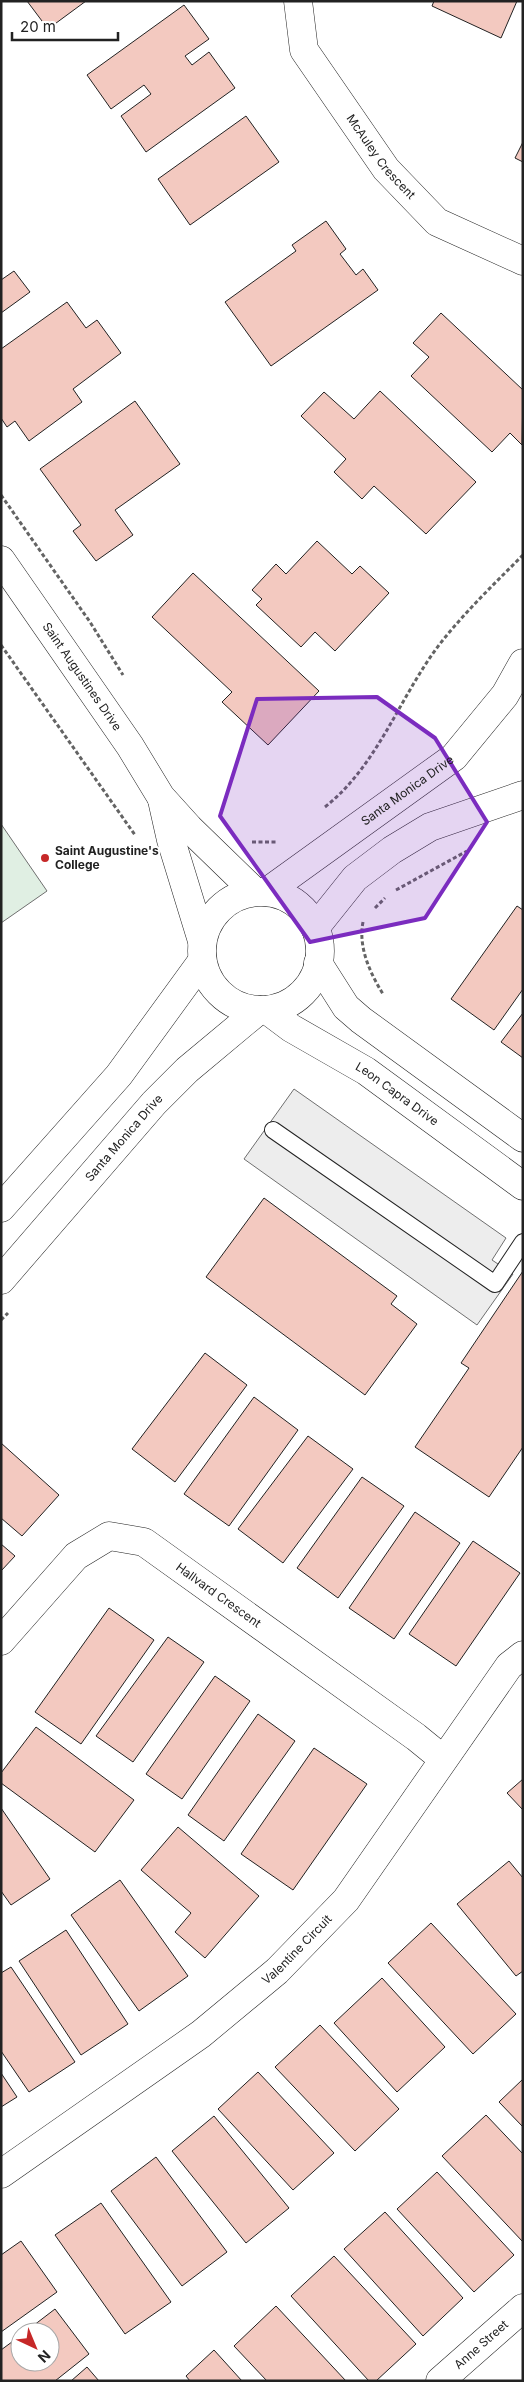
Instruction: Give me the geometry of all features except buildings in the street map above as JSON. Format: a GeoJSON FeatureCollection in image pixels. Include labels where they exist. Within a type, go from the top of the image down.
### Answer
{"type":"FeatureCollection","features":[{"type":"Feature","properties":{"kind":"street","name":"McAuley Crescent"},"geometry":{"type":"LineString","coordinates":[[298,1],[304,50],[386,169],[437,222],[523,261]]}},
{"type":"Feature","properties":{"kind":"street","name":"Saint Augustines Drive"},"geometry":{"type":"LineString","coordinates":[[1,560],[130,746],[161,796],[189,828],[262,892]]}},
{"type":"Feature","properties":{"kind":"street","name":"Santa Monica Drive"},"geometry":{"type":"LineString","coordinates":[[262,892],[418,785],[454,757],[505,695],[523,663]]}},
{"type":"Feature","properties":{"kind":"street"},"geometry":{"type":"LineString","coordinates":[[315,928],[355,878],[392,850],[430,827],[523,795]]}},
{"type":"Feature","properties":{"kind":"street","name":"Saint Augustines Drive"},"geometry":{"type":"LineString","coordinates":[[161,796],[171,840],[202,951]]}},
{"type":"Feature","properties":{"kind":"street"},"geometry":{"type":"LineString","coordinates":[[1,1208],[119,1075],[202,951],[210,922],[221,907],[235,898],[262,892],[291,900],[305,912],[315,928],[320,945],[318,964],[312,981],[300,995],[284,1005],[263,1010],[239,1006],[222,996],[209,980],[202,951]]}},
{"type":"Feature","properties":{"kind":"street"},"geometry":{"type":"LineString","coordinates":[[318,964],[346,1008],[523,1138]]}},
{"type":"Feature","properties":{"kind":"street","name":"Santa Monica Drive"},"geometry":{"type":"LineString","coordinates":[[1,1280],[154,1103],[187,1070],[263,1010]]}},
{"type":"Feature","properties":{"kind":"street","name":"Leon Capra Drive"},"geometry":{"type":"LineString","coordinates":[[263,1010],[366,1071],[523,1186]]}},
{"type":"Feature","properties":{"kind":"street","name":"Hallvard Crescent"},"geometry":{"type":"LineString","coordinates":[[1,1641],[76,1556],[108,1536],[144,1542],[444,1759]]}},
{"type":"Feature","properties":{"kind":"street","name":"Valentine Circuit"},"geometry":{"type":"LineString","coordinates":[[1,2174],[201,2034],[277,1970],[346,1900],[509,1666],[523,1656]]}},
{"type":"Feature","properties":{"kind":"street","name":"Anne Street"},"geometry":{"type":"LineString","coordinates":[[440,2381],[523,2308]]}},
{"type":"Feature","properties":{"kind":"lane"},"geometry":{"type":"LineString","coordinates":[[273,1130],[494,1284],[523,1242]]}},
{"type":"Feature","properties":{"kind":"path"},"geometry":{"type":"LineString","coordinates":[[321,810],[343,793],[375,751],[403,699],[439,645],[479,599],[523,555]]}},
{"type":"Feature","properties":{"kind":"path"},"geometry":{"type":"LineString","coordinates":[[1,645],[137,838]]}},
{"type":"Feature","properties":{"kind":"path"},"geometry":{"type":"LineString","coordinates":[[248,841],[258,843],[278,842],[285,837]]}},
{"type":"Feature","properties":{"kind":"path"},"geometry":{"type":"LineString","coordinates":[[388,999],[368,965],[362,940],[363,923],[392,892],[472,849]]}},
{"type":"Feature","properties":{"kind":"path"},"geometry":{"type":"LineString","coordinates":[[1,1320],[14,1305]]}},
{"type":"Feature","properties":{"kind":"highlighted area"},"geometry":{"type":"Polygon","coordinates":[[[377,697],[435,738],[487,822],[425,918],[310,942],[220,816],[257,699],[377,697]]]}},
{"type":"Feature","properties":{"kind":"green space"},"geometry":{"type":"Polygon","coordinates":[[[1,824],[47,891],[1,923],[1,824]]]}},
{"type":"Feature","properties":{"kind":"shaded area"},"geometry":{"type":"Polygon","coordinates":[[[294,1089],[506,1238],[492,1260],[513,1274],[477,1325],[244,1159],[294,1089]]]}},
{"type":"Feature","properties":{"kind":"place","name":"Saint Augustine's College"},"geometry":{"type":"Point","coordinates":[45,858]}}]}
